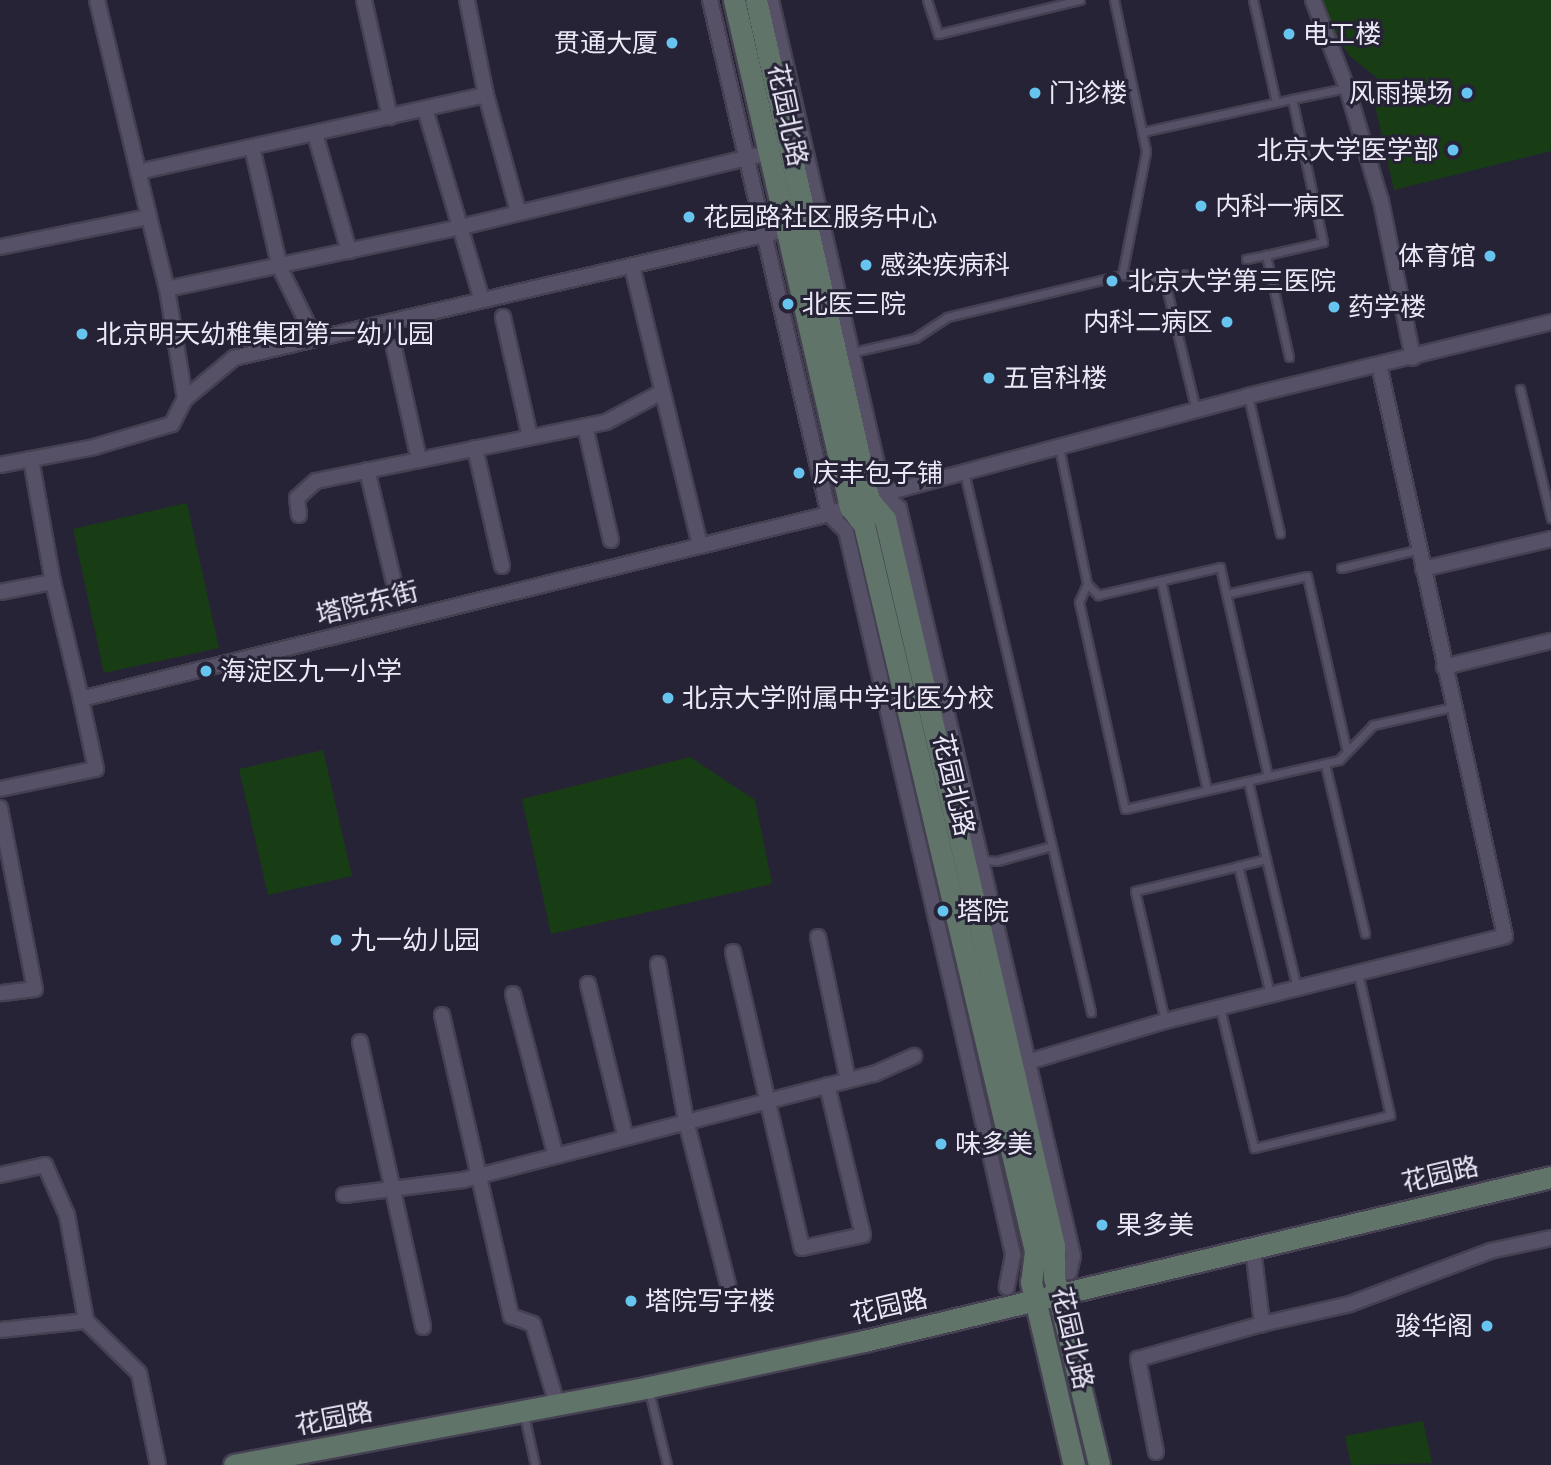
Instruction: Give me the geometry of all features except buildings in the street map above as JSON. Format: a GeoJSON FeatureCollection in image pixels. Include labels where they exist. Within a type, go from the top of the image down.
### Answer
{"type":"FeatureCollection","features":[{"type":"Feature","properties":{"kind":"street"},"geometry":{"type":"LineString","coordinates":[[97,0],[167,289],[185,398]]}},
{"type":"Feature","properties":{"kind":"street"},"geometry":{"type":"LineString","coordinates":[[364,0],[390,117]]}},
{"type":"Feature","properties":{"kind":"street"},"geometry":{"type":"LineString","coordinates":[[467,0],[486,95],[518,211]]}},
{"type":"Feature","properties":{"kind":"street"},"geometry":{"type":"LineString","coordinates":[[167,289],[280,268],[457,228],[518,211],[758,155],[710,0]]}},
{"type":"Feature","properties":{"kind":"street","name":"花园北路"},"geometry":{"type":"LineString","coordinates":[[734,0],[758,155],[775,232],[864,525],[1035,1251],[1031,1282],[1074,1465]]}},
{"type":"Feature","properties":{"kind":"street","name":"花园北路"},"geometry":{"type":"LineString","coordinates":[[756,0],[845,354],[858,504]]}},
{"type":"Feature","properties":{"kind":"street"},"geometry":{"type":"LineString","coordinates":[[771,0],[845,354]]}},
{"type":"Feature","properties":{"kind":"street"},"geometry":{"type":"LineString","coordinates":[[1313,0],[1347,88],[1381,201],[1413,358]]}},
{"type":"Feature","properties":{"kind":"street"},"geometry":{"type":"LineString","coordinates":[[138,172],[486,95]]}},
{"type":"Feature","properties":{"kind":"street"},"geometry":{"type":"LineString","coordinates":[[425,109],[457,228],[482,300]]}},
{"type":"Feature","properties":{"kind":"street"},"geometry":{"type":"LineString","coordinates":[[315,134],[348,251]]}},
{"type":"Feature","properties":{"kind":"street"},"geometry":{"type":"LineString","coordinates":[[253,147],[280,268],[315,338]]}},
{"type":"Feature","properties":{"kind":"street"},"geometry":{"type":"LineString","coordinates":[[0,247],[149,217]]}},
{"type":"Feature","properties":{"kind":"street"},"geometry":{"type":"LineString","coordinates":[[0,465],[172,424],[185,398],[234,358],[775,232]]}},
{"type":"Feature","properties":{"kind":"street"},"geometry":{"type":"LineString","coordinates":[[632,266],[660,393],[700,546]]}},
{"type":"Feature","properties":{"kind":"street"},"geometry":{"type":"LineString","coordinates":[[503,317],[530,437]]}},
{"type":"Feature","properties":{"kind":"street","name":"塔院东街"},"geometry":{"type":"LineString","coordinates":[[81,699],[700,546],[1248,396],[1413,358],[1551,322]]}},
{"type":"Feature","properties":{"kind":"street"},"geometry":{"type":"LineString","coordinates":[[394,348],[419,460]]}},
{"type":"Feature","properties":{"kind":"street"},"geometry":{"type":"LineString","coordinates":[[1069,1273],[1073,1255],[1021,1064],[1165,1021],[1505,936],[1379,365]]}},
{"type":"Feature","properties":{"kind":"street"},"geometry":{"type":"LineString","coordinates":[[299,515],[297,498],[316,481],[606,422],[660,393]]}},
{"type":"Feature","properties":{"kind":"street"},"geometry":{"type":"LineString","coordinates":[[585,426],[611,540]]}},
{"type":"Feature","properties":{"kind":"street"},"geometry":{"type":"LineString","coordinates":[[475,448],[502,566]]}},
{"type":"Feature","properties":{"kind":"street"},"geometry":{"type":"LineString","coordinates":[[0,789],[96,769],[53,582],[31,459]]}},
{"type":"Feature","properties":{"kind":"street"},"geometry":{"type":"LineString","coordinates":[[367,470],[395,587]]}},
{"type":"Feature","properties":{"kind":"street"},"geometry":{"type":"LineString","coordinates":[[858,504],[846,531],[1013,1255],[1007,1287]]}},
{"type":"Feature","properties":{"kind":"street","name":"花园北路"},"geometry":{"type":"LineString","coordinates":[[858,504],[885,519],[973,862],[1021,1064],[1054,1245],[1059,1298],[1099,1465]]}},
{"type":"Feature","properties":{"kind":"street"},"geometry":{"type":"LineString","coordinates":[[1423,569],[1551,539]]}},
{"type":"Feature","properties":{"kind":"street"},"geometry":{"type":"LineString","coordinates":[[0,592],[53,582]]}},
{"type":"Feature","properties":{"kind":"street"},"geometry":{"type":"LineString","coordinates":[[1444,667],[1551,641]]}},
{"type":"Feature","properties":{"kind":"street"},"geometry":{"type":"LineString","coordinates":[[0,808],[35,989],[0,993]]}},
{"type":"Feature","properties":{"kind":"street"},"geometry":{"type":"LineString","coordinates":[[818,937],[848,1080]]}},
{"type":"Feature","properties":{"kind":"street"},"geometry":{"type":"LineString","coordinates":[[733,952],[802,1248],[863,1235],[827,1085]]}},
{"type":"Feature","properties":{"kind":"street"},"geometry":{"type":"LineString","coordinates":[[658,964],[686,1121],[730,1292]]}},
{"type":"Feature","properties":{"kind":"street"},"geometry":{"type":"LineString","coordinates":[[588,984],[625,1135]]}},
{"type":"Feature","properties":{"kind":"street"},"geometry":{"type":"LineString","coordinates":[[513,993],[555,1153]]}},
{"type":"Feature","properties":{"kind":"street"},"geometry":{"type":"LineString","coordinates":[[442,1015],[481,1175],[511,1316],[533,1324],[557,1404]]}},
{"type":"Feature","properties":{"kind":"street"},"geometry":{"type":"LineString","coordinates":[[360,1042],[424,1326]]}},
{"type":"Feature","properties":{"kind":"street"},"geometry":{"type":"LineString","coordinates":[[344,1195],[481,1175],[555,1153],[848,1080],[914,1056]]}},
{"type":"Feature","properties":{"kind":"street"},"geometry":{"type":"LineString","coordinates":[[0,1175],[45,1164],[67,1215],[86,1321],[139,1373],[159,1465]]}},
{"type":"Feature","properties":{"kind":"street","name":"花园路"},"geometry":{"type":"LineString","coordinates":[[234,1465],[649,1387],[1059,1298],[1253,1248],[1551,1177]]}},
{"type":"Feature","properties":{"kind":"street"},"geometry":{"type":"LineString","coordinates":[[1156,1452],[1138,1359],[1262,1324],[1350,1304],[1490,1251],[1551,1238]]}},
{"type":"Feature","properties":{"kind":"street"},"geometry":{"type":"LineString","coordinates":[[1253,1248],[1262,1324]]}},
{"type":"Feature","properties":{"kind":"street"},"geometry":{"type":"LineString","coordinates":[[0,1330],[86,1321]]}},
{"type":"Feature","properties":{"kind":"lane"},"geometry":{"type":"LineString","coordinates":[[927,0],[938,34],[1080,0]]}},
{"type":"Feature","properties":{"kind":"lane"},"geometry":{"type":"LineString","coordinates":[[1114,0],[1146,151],[1122,275]]}},
{"type":"Feature","properties":{"kind":"lane"},"geometry":{"type":"LineString","coordinates":[[1253,0],[1276,102]]}},
{"type":"Feature","properties":{"kind":"lane"},"geometry":{"type":"LineString","coordinates":[[1142,132],[1347,88]]}},
{"type":"Feature","properties":{"kind":"lane"},"geometry":{"type":"LineString","coordinates":[[1247,259],[1323,242],[1292,99]]}},
{"type":"Feature","properties":{"kind":"lane"},"geometry":{"type":"LineString","coordinates":[[1266,255],[1289,356]]}},
{"type":"Feature","properties":{"kind":"lane"},"geometry":{"type":"LineString","coordinates":[[845,354],[915,338],[947,317],[1122,275],[1164,278],[1184,274]]}},
{"type":"Feature","properties":{"kind":"lane"},"geometry":{"type":"LineString","coordinates":[[1164,278],[1196,410]]}},
{"type":"Feature","properties":{"kind":"lane"},"geometry":{"type":"LineString","coordinates":[[1520,389],[1551,518]]}},
{"type":"Feature","properties":{"kind":"lane"},"geometry":{"type":"LineString","coordinates":[[1248,396],[1280,533]]}},
{"type":"Feature","properties":{"kind":"lane"},"geometry":{"type":"LineString","coordinates":[[1059,447],[1087,584],[1098,596],[1220,567],[1268,776]]}},
{"type":"Feature","properties":{"kind":"lane"},"geometry":{"type":"LineString","coordinates":[[964,472],[1091,1012]]}},
{"type":"Feature","properties":{"kind":"lane"},"geometry":{"type":"LineString","coordinates":[[1341,568],[1421,549]]}},
{"type":"Feature","properties":{"kind":"lane"},"geometry":{"type":"LineString","coordinates":[[1226,594],[1307,576],[1347,752]]}},
{"type":"Feature","properties":{"kind":"lane"},"geometry":{"type":"LineString","coordinates":[[1161,581],[1207,790]]}},
{"type":"Feature","properties":{"kind":"lane"},"geometry":{"type":"LineString","coordinates":[[1087,584],[1079,602],[1125,809],[1339,760],[1373,724],[1453,707]]}},
{"type":"Feature","properties":{"kind":"lane"},"geometry":{"type":"LineString","coordinates":[[1325,764],[1365,933]]}},
{"type":"Feature","properties":{"kind":"lane"},"geometry":{"type":"LineString","coordinates":[[1248,781],[1297,988]]}},
{"type":"Feature","properties":{"kind":"lane"},"geometry":{"type":"LineString","coordinates":[[973,862],[997,860],[1052,846]]}},
{"type":"Feature","properties":{"kind":"lane"},"geometry":{"type":"LineString","coordinates":[[1165,1021],[1135,891],[1266,859]]}},
{"type":"Feature","properties":{"kind":"lane"},"geometry":{"type":"LineString","coordinates":[[1238,866],[1270,995]]}},
{"type":"Feature","properties":{"kind":"lane"},"geometry":{"type":"LineString","coordinates":[[1220,1007],[1254,1148],[1390,1115],[1358,973]]}},
{"type":"Feature","properties":{"kind":"lane"},"geometry":{"type":"LineString","coordinates":[[649,1387],[667,1465]]}},
{"type":"Feature","properties":{"kind":"lane"},"geometry":{"type":"LineString","coordinates":[[523,1410],[536,1465]]}},
{"type":"Feature","properties":{"kind":"green space","name":"风雨操场"},"geometry":{"type":"Polygon","coordinates":[[[1320,0],[1551,0],[1551,151],[1394,190],[1373,96],[1392,90],[1351,57],[1334,35],[1320,0]]]}},
{"type":"Feature","properties":{"kind":"green space"},"geometry":{"type":"Polygon","coordinates":[[[187,503],[219,648],[104,673],[73,529],[187,503]]]}},
{"type":"Feature","properties":{"kind":"green space"},"geometry":{"type":"Polygon","coordinates":[[[323,750],[352,876],[268,895],[239,769],[323,750]]]}},
{"type":"Feature","properties":{"kind":"green space"},"geometry":{"type":"Polygon","coordinates":[[[690,757],[755,800],[772,884],[551,934],[522,799],[690,757]]]}},
{"type":"Feature","properties":{"kind":"green space"},"geometry":{"type":"Polygon","coordinates":[[[1423,1421],[1432,1463],[1351,1465],[1345,1436],[1423,1421]]]}},
{"type":"Feature","properties":{"kind":"place","name":"电工楼"},"geometry":{"type":"Point","coordinates":[1289,34]}},
{"type":"Feature","properties":{"kind":"place","name":"贯通大厦"},"geometry":{"type":"Point","coordinates":[672,43]}},
{"type":"Feature","properties":{"kind":"place","name":"门诊楼"},"geometry":{"type":"Point","coordinates":[1035,93]}},
{"type":"Feature","properties":{"kind":"place","name":"风雨操场"},"geometry":{"type":"Point","coordinates":[1467,93]}},
{"type":"Feature","properties":{"kind":"place","name":"北京大学医学部"},"geometry":{"type":"Point","coordinates":[1453,150]}},
{"type":"Feature","properties":{"kind":"place","name":"内科一病区"},"geometry":{"type":"Point","coordinates":[1201,206]}},
{"type":"Feature","properties":{"kind":"place","name":"花园路社区服务中心"},"geometry":{"type":"Point","coordinates":[689,217]}},
{"type":"Feature","properties":{"kind":"place","name":"体育馆"},"geometry":{"type":"Point","coordinates":[1490,256]}},
{"type":"Feature","properties":{"kind":"place","name":"感染疾病科"},"geometry":{"type":"Point","coordinates":[866,265]}},
{"type":"Feature","properties":{"kind":"place","name":"北京大学第三医院"},"geometry":{"type":"Point","coordinates":[1112,281]}},
{"type":"Feature","properties":{"kind":"place","name":"北医三院"},"geometry":{"type":"Point","coordinates":[788,304]}},
{"type":"Feature","properties":{"kind":"place","name":"药学楼"},"geometry":{"type":"Point","coordinates":[1334,307]}},
{"type":"Feature","properties":{"kind":"place","name":"内科二病区"},"geometry":{"type":"Point","coordinates":[1227,322]}},
{"type":"Feature","properties":{"kind":"place","name":"北京明天幼稚集团第一幼儿园"},"geometry":{"type":"Point","coordinates":[82,334]}},
{"type":"Feature","properties":{"kind":"place","name":"五官科楼"},"geometry":{"type":"Point","coordinates":[989,378]}},
{"type":"Feature","properties":{"kind":"place","name":"庆丰包子铺"},"geometry":{"type":"Point","coordinates":[799,473]}},
{"type":"Feature","properties":{"kind":"place","name":"海淀区九一小学"},"geometry":{"type":"Point","coordinates":[206,671]}},
{"type":"Feature","properties":{"kind":"place","name":"北京大学附属中学北医分校"},"geometry":{"type":"Point","coordinates":[668,698]}},
{"type":"Feature","properties":{"kind":"place","name":"塔院"},"geometry":{"type":"Point","coordinates":[943,911]}},
{"type":"Feature","properties":{"kind":"place","name":"九一幼儿园"},"geometry":{"type":"Point","coordinates":[336,940]}},
{"type":"Feature","properties":{"kind":"place","name":"味多美"},"geometry":{"type":"Point","coordinates":[941,1144]}},
{"type":"Feature","properties":{"kind":"place","name":"果多美"},"geometry":{"type":"Point","coordinates":[1102,1225]}},
{"type":"Feature","properties":{"kind":"place","name":"塔院写字楼"},"geometry":{"type":"Point","coordinates":[631,1301]}},
{"type":"Feature","properties":{"kind":"place","name":"骏华阁"},"geometry":{"type":"Point","coordinates":[1487,1326]}}]}
